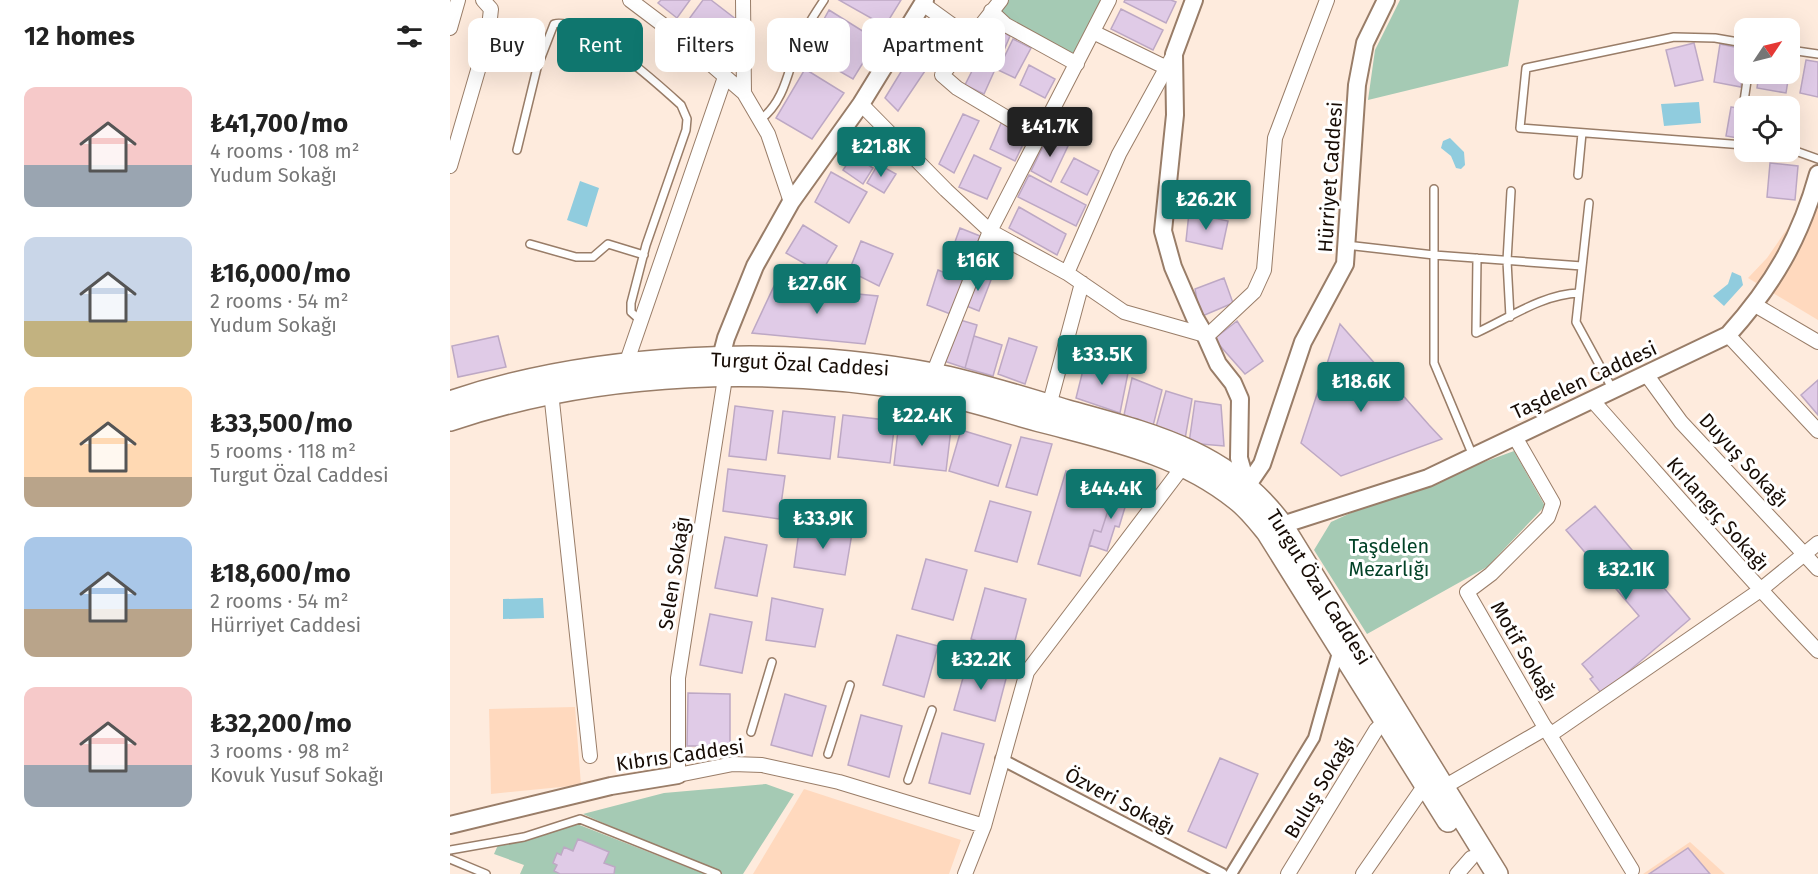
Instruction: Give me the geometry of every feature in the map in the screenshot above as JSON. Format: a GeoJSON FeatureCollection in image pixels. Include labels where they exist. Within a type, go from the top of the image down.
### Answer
{"type":"FeatureCollection","features":[{"type":"Feature","properties":{"kind":"main road","name":"Turgut Özal Caddesi"},"geometry":{"type":"LineString","coordinates":[[452,407],[529,379],[626,364],[723,368],[862,364],[933,374],[1184,465],[1243,493]]}},
{"type":"Feature","properties":{"kind":"main road","name":"Turgut Özal Caddesi"},"geometry":{"type":"LineString","coordinates":[[452,407],[723,368],[931,393],[1160,438],[1220,465],[1275,528],[1434,786],[1476,866]]}},
{"type":"Feature","properties":{"kind":"main road","name":"Turgut Özal Caddesi"},"geometry":{"type":"LineString","coordinates":[[1275,528],[1340,649],[1385,721],[1497,874]]}},
{"type":"Feature","properties":{"kind":"street"},"geometry":{"type":"LineString","coordinates":[[450,28],[458,0]]}},
{"type":"Feature","properties":{"kind":"street"},"geometry":{"type":"LineString","coordinates":[[450,166],[488,36],[491,9],[483,0]]}},
{"type":"Feature","properties":{"kind":"street"},"geometry":{"type":"LineString","coordinates":[[630,0],[683,40],[744,93],[768,134],[791,202]]}},
{"type":"Feature","properties":{"kind":"street"},"geometry":{"type":"LineString","coordinates":[[743,0],[744,93]]}},
{"type":"Feature","properties":{"kind":"street"},"geometry":{"type":"LineString","coordinates":[[933,374],[990,231],[1109,0]]}},
{"type":"Feature","properties":{"kind":"street"},"geometry":{"type":"LineString","coordinates":[[1067,273],[1119,154],[1170,61],[1194,0]]}},
{"type":"Feature","properties":{"kind":"street"},"geometry":{"type":"LineString","coordinates":[[1206,336],[1254,292],[1264,270],[1275,138],[1327,0]]}},
{"type":"Feature","properties":{"kind":"street","name":"Hürriyet Caddesi"},"geometry":{"type":"LineString","coordinates":[[1243,493],[1262,464],[1303,342],[1345,264],[1357,85],[1365,43],[1386,0]]}},
{"type":"Feature","properties":{"kind":"street"},"geometry":{"type":"LineString","coordinates":[[723,368],[726,338],[755,266],[791,202],[861,104],[924,2],[944,18]]}},
{"type":"Feature","properties":{"kind":"street"},"geometry":{"type":"LineString","coordinates":[[986,18],[996,5],[1006,25],[1077,64]]}},
{"type":"Feature","properties":{"kind":"street"},"geometry":{"type":"LineString","coordinates":[[1093,32],[1170,61]]}},
{"type":"Feature","properties":{"kind":"street"},"geometry":{"type":"LineString","coordinates":[[1170,61],[1175,115],[1162,231],[1195,318],[1218,364],[1233,383],[1240,399],[1239,458],[1243,493]]}},
{"type":"Feature","properties":{"kind":"street"},"geometry":{"type":"LineString","coordinates":[[944,72],[942,75],[957,88],[1040,137]]}},
{"type":"Feature","properties":{"kind":"street"},"geometry":{"type":"LineString","coordinates":[[626,364],[725,77]]}},
{"type":"Feature","properties":{"kind":"street"},"geometry":{"type":"LineString","coordinates":[[861,104],[990,231],[1067,273],[1124,312],[1206,336]]}},
{"type":"Feature","properties":{"kind":"street","name":"Taşdelen Caddesi"},"geometry":{"type":"LineString","coordinates":[[1275,528],[1428,478],[1728,336],[1755,305],[1785,261],[1808,210],[1818,174]]}},
{"type":"Feature","properties":{"kind":"street"},"geometry":{"type":"LineString","coordinates":[[1047,414],[1082,283]]}},
{"type":"Feature","properties":{"kind":"street"},"geometry":{"type":"LineString","coordinates":[[1755,305],[1818,342]]}},
{"type":"Feature","properties":{"kind":"street"},"geometry":{"type":"LineString","coordinates":[[1728,336],[1818,431]]}},
{"type":"Feature","properties":{"kind":"street","name":"Selen Sokağı"},"geometry":{"type":"LineString","coordinates":[[678,775],[678,678],[723,368]]}},
{"type":"Feature","properties":{"kind":"street","name":"Duyuş Sokağı"},"geometry":{"type":"LineString","coordinates":[[1646,374],[1681,422],[1818,569]]}},
{"type":"Feature","properties":{"kind":"street"},"geometry":{"type":"LineString","coordinates":[[551,392],[590,756]]}},
{"type":"Feature","properties":{"kind":"street","name":"Kırlangıç Sokağı"},"geometry":{"type":"LineString","coordinates":[[1592,400],[1760,591],[1818,651]]}},
{"type":"Feature","properties":{"kind":"street","name":"Motif Sokağı"},"geometry":{"type":"LineString","coordinates":[[1515,437],[1553,503],[1548,517],[1491,574],[1467,592],[1632,870]]}},
{"type":"Feature","properties":{"kind":"street"},"geometry":{"type":"LineString","coordinates":[[965,874],[984,826],[1027,672],[1145,512],[1184,465]]}},
{"type":"Feature","properties":{"kind":"street"},"geometry":{"type":"LineString","coordinates":[[1363,874],[1434,786],[1548,731],[1760,591],[1818,543]]}},
{"type":"Feature","properties":{"kind":"street"},"geometry":{"type":"LineString","coordinates":[[1231,874],[1314,738],[1340,649]]}},
{"type":"Feature","properties":{"kind":"street","name":"Buluş Sokağı"},"geometry":{"type":"LineString","coordinates":[[1288,874],[1376,730],[1385,721]]}},
{"type":"Feature","properties":{"kind":"street","name":"Özveri Sokağı"},"geometry":{"type":"LineString","coordinates":[[1001,759],[1222,874]]}},
{"type":"Feature","properties":{"kind":"street","name":"Kıbrıs Caddesi"},"geometry":{"type":"LineString","coordinates":[[450,825],[611,786],[733,764],[762,765],[839,782],[984,826]]}},
{"type":"Feature","properties":{"kind":"street"},"geometry":{"type":"LineString","coordinates":[[1457,874],[1476,866]]}},
{"type":"Feature","properties":{"kind":"lane"},"geometry":{"type":"LineString","coordinates":[[760,120],[774,106],[787,81],[804,32],[824,0]]}},
{"type":"Feature","properties":{"kind":"lane"},"geometry":{"type":"LineString","coordinates":[[517,150],[537,68],[554,24],[562,22],[572,25],[603,41],[681,105],[687,119],[686,130],[644,255],[631,303],[631,312],[641,321]]}},
{"type":"Feature","properties":{"kind":"lane"},"geometry":{"type":"LineString","coordinates":[[1734,41],[1715,38],[1674,38],[1526,68],[1520,128],[1734,144]]}},
{"type":"Feature","properties":{"kind":"lane"},"geometry":{"type":"LineString","coordinates":[[1800,51],[1818,54]]}},
{"type":"Feature","properties":{"kind":"lane"},"geometry":{"type":"LineString","coordinates":[[1578,176],[1582,133]]}},
{"type":"Feature","properties":{"kind":"lane"},"geometry":{"type":"LineString","coordinates":[[1800,153],[1818,159]]}},
{"type":"Feature","properties":{"kind":"lane"},"geometry":{"type":"LineString","coordinates":[[1434,189],[1434,363],[1473,456]]}},
{"type":"Feature","properties":{"kind":"lane"},"geometry":{"type":"LineString","coordinates":[[1510,317],[1507,261],[1511,191]]}},
{"type":"Feature","properties":{"kind":"lane"},"geometry":{"type":"LineString","coordinates":[[1589,203],[1576,322],[1613,390]]}},
{"type":"Feature","properties":{"kind":"lane"},"geometry":{"type":"LineString","coordinates":[[530,244],[576,257],[592,257],[608,244],[644,255]]}},
{"type":"Feature","properties":{"kind":"lane"},"geometry":{"type":"LineString","coordinates":[[1346,245],[1434,255],[1582,266]]}},
{"type":"Feature","properties":{"kind":"lane"},"geometry":{"type":"LineString","coordinates":[[1477,258],[1476,333],[1553,298],[1579,293]]}},
{"type":"Feature","properties":{"kind":"lane"},"geometry":{"type":"LineString","coordinates":[[751,732],[772,662]]}},
{"type":"Feature","properties":{"kind":"lane"},"geometry":{"type":"LineString","coordinates":[[828,754],[850,685]]}},
{"type":"Feature","properties":{"kind":"lane"},"geometry":{"type":"LineString","coordinates":[[908,780],[932,710]]}},
{"type":"Feature","properties":{"kind":"lane"},"geometry":{"type":"LineString","coordinates":[[450,850],[524,837],[580,819],[717,874]]}},
{"type":"Feature","properties":{"kind":"lane"},"geometry":{"type":"LineString","coordinates":[[450,859],[486,874]]}},
{"type":"Feature","properties":{"kind":"shaded area"},"geometry":{"type":"Polygon","coordinates":[[[1818,171],[1818,320],[1748,278],[1767,258],[1803,206],[1818,171]]]}},
{"type":"Feature","properties":{"kind":"shaded area"},"geometry":{"type":"Polygon","coordinates":[[[575,707],[581,785],[491,794],[489,709],[575,707]]]}},
{"type":"Feature","properties":{"kind":"shaded area"},"geometry":{"type":"Polygon","coordinates":[[[804,789],[961,840],[949,874],[753,874],[804,789]]]}},
{"type":"Feature","properties":{"kind":"shaded area"},"geometry":{"type":"Polygon","coordinates":[[[1690,842],[1725,874],[1643,874],[1690,842]]]}},
{"type":"Feature","properties":{"kind":"green space"},"geometry":{"type":"Polygon","coordinates":[[[1006,0],[1102,1],[1072,56],[1012,25],[999,9],[1006,0]]]}},
{"type":"Feature","properties":{"kind":"green space"},"geometry":{"type":"Polygon","coordinates":[[[1400,0],[1519,0],[1508,66],[1368,100],[1375,50],[1400,0]]]}},
{"type":"Feature","properties":{"kind":"green space","name":"Taşdelen Mezarlığı"},"geometry":{"type":"Polygon","coordinates":[[[1514,451],[1545,506],[1487,567],[1367,634],[1314,550],[1331,522],[1377,501],[1514,451]]]}},
{"type":"Feature","properties":{"kind":"green space"},"geometry":{"type":"Polygon","coordinates":[[[766,784],[794,794],[743,874],[717,874],[583,814],[664,793],[766,784]]]}},
{"type":"Feature","properties":{"kind":"green space"},"geometry":{"type":"Polygon","coordinates":[[[577,824],[705,874],[520,874],[524,865],[494,854],[498,845],[577,824]]]}},
{"type":"Feature","properties":{"kind":"water"},"geometry":{"type":"Polygon","coordinates":[[[1699,102],[1701,123],[1664,126],[1661,104],[1699,102]]]}},
{"type":"Feature","properties":{"kind":"water"},"geometry":{"type":"Polygon","coordinates":[[[1450,138],[1464,152],[1465,165],[1461,169],[1456,168],[1451,156],[1441,148],[1443,141],[1450,138]]]}},
{"type":"Feature","properties":{"kind":"water"},"geometry":{"type":"Polygon","coordinates":[[[580,181],[599,188],[587,227],[567,220],[580,181]]]}},
{"type":"Feature","properties":{"kind":"water"},"geometry":{"type":"Polygon","coordinates":[[[1732,272],[1741,276],[1743,285],[1724,306],[1713,296],[1728,284],[1732,272]]]}},
{"type":"Feature","properties":{"kind":"water"},"geometry":{"type":"Polygon","coordinates":[[[543,598],[544,618],[503,619],[503,599],[543,598]]]}},
{"type":"Feature","properties":{"kind":"building"},"geometry":{"type":"Polygon","coordinates":[[[661,0],[690,0],[677,18],[658,3],[661,0]]]}},
{"type":"Feature","properties":{"kind":"building"},"geometry":{"type":"Polygon","coordinates":[[[703,0],[711,0],[734,18],[690,18],[703,0]]]}},
{"type":"Feature","properties":{"kind":"building"},"geometry":{"type":"Polygon","coordinates":[[[839,0],[901,0],[890,18],[871,18],[839,0]]]}},
{"type":"Feature","properties":{"kind":"building"},"geometry":{"type":"Polygon","coordinates":[[[1125,0],[1171,0],[1176,2],[1166,23],[1124,2],[1125,0]]]}},
{"type":"Feature","properties":{"kind":"building"},"geometry":{"type":"Polygon","coordinates":[[[1121,9],[1163,30],[1153,50],[1111,29],[1121,9]]]}},
{"type":"Feature","properties":{"kind":"building"},"geometry":{"type":"Polygon","coordinates":[[[829,10],[842,18],[825,18],[829,10]]]}},
{"type":"Feature","properties":{"kind":"building"},"geometry":{"type":"Polygon","coordinates":[[[850,23],[862,31],[862,64],[853,79],[841,72],[850,72],[850,23]]]}},
{"type":"Feature","properties":{"kind":"building"},"geometry":{"type":"Polygon","coordinates":[[[1005,33],[1010,36],[1005,48],[1005,33]]]}},
{"type":"Feature","properties":{"kind":"building"},"geometry":{"type":"Polygon","coordinates":[[[1013,39],[1031,48],[1015,78],[1002,72],[1005,72],[1005,56],[1013,39]]]}},
{"type":"Feature","properties":{"kind":"building"},"geometry":{"type":"Polygon","coordinates":[[[1694,43],[1703,80],[1675,86],[1666,50],[1694,43]]]}},
{"type":"Feature","properties":{"kind":"building"},"geometry":{"type":"Polygon","coordinates":[[[1720,44],[1734,47],[1734,84],[1741,84],[1741,87],[1714,82],[1720,44]]]}},
{"type":"Feature","properties":{"kind":"building"},"geometry":{"type":"Polygon","coordinates":[[[1806,60],[1818,62],[1818,97],[1800,93],[1806,60]]]}},
{"type":"Feature","properties":{"kind":"building"},"geometry":{"type":"Polygon","coordinates":[[[1029,65],[1055,79],[1045,98],[1020,85],[1029,65]]]}},
{"type":"Feature","properties":{"kind":"building"},"geometry":{"type":"Polygon","coordinates":[[[803,72],[810,72],[844,93],[812,139],[776,118],[803,72]]]}},
{"type":"Feature","properties":{"kind":"building"},"geometry":{"type":"Polygon","coordinates":[[[901,72],[924,72],[898,111],[885,98],[901,72]]]}},
{"type":"Feature","properties":{"kind":"building"},"geometry":{"type":"Polygon","coordinates":[[[972,72],[994,72],[984,94],[965,85],[972,72]]]}},
{"type":"Feature","properties":{"kind":"building"},"geometry":{"type":"Polygon","coordinates":[[[1758,84],[1787,84],[1786,93],[1757,88],[1758,84]]]}},
{"type":"Feature","properties":{"kind":"building"},"geometry":{"type":"Polygon","coordinates":[[[1731,107],[1734,107],[1734,137],[1726,136],[1731,107]]]}},
{"type":"Feature","properties":{"kind":"building"},"geometry":{"type":"Polygon","coordinates":[[[963,114],[979,121],[954,173],[939,164],[963,114]]]}},
{"type":"Feature","properties":{"kind":"building"},"geometry":{"type":"Polygon","coordinates":[[[1002,121],[1028,134],[1015,161],[990,149],[1002,121]]]}},
{"type":"Feature","properties":{"kind":"building"},"geometry":{"type":"Polygon","coordinates":[[[869,132],[885,144],[874,160],[857,147],[869,132]]]}},
{"type":"Feature","properties":{"kind":"building"},"geometry":{"type":"Polygon","coordinates":[[[1049,134],[1068,146],[1051,182],[1031,171],[1049,134]]]}},
{"type":"Feature","properties":{"kind":"building"},"geometry":{"type":"Polygon","coordinates":[[[853,155],[873,168],[863,184],[843,170],[853,155]]]}},
{"type":"Feature","properties":{"kind":"building"},"geometry":{"type":"Polygon","coordinates":[[[974,155],[1001,168],[987,199],[959,187],[974,155]]]}},
{"type":"Feature","properties":{"kind":"building"},"geometry":{"type":"Polygon","coordinates":[[[1074,158],[1099,171],[1087,195],[1061,182],[1074,158]]]}},
{"type":"Feature","properties":{"kind":"building"},"geometry":{"type":"Polygon","coordinates":[[[1770,163],[1798,166],[1795,200],[1767,197],[1770,163]]]}},
{"type":"Feature","properties":{"kind":"building"},"geometry":{"type":"Polygon","coordinates":[[[878,164],[896,174],[884,193],[867,183],[878,164]]]}},
{"type":"Feature","properties":{"kind":"building"},"geometry":{"type":"Polygon","coordinates":[[[831,172],[867,192],[849,223],[815,202],[831,172]]]}},
{"type":"Feature","properties":{"kind":"building"},"geometry":{"type":"Polygon","coordinates":[[[1029,175],[1086,205],[1076,226],[1018,197],[1029,175]]]}},
{"type":"Feature","properties":{"kind":"building"},"geometry":{"type":"Polygon","coordinates":[[[1019,207],[1066,234],[1057,255],[1009,228],[1019,207]]]}},
{"type":"Feature","properties":{"kind":"building"},"geometry":{"type":"Polygon","coordinates":[[[1189,213],[1228,221],[1222,249],[1186,241],[1189,213]]]}},
{"type":"Feature","properties":{"kind":"building"},"geometry":{"type":"Polygon","coordinates":[[[803,225],[837,246],[821,273],[786,253],[803,225]]]}},
{"type":"Feature","properties":{"kind":"building"},"geometry":{"type":"Polygon","coordinates":[[[960,228],[980,236],[968,270],[948,261],[960,228]]]}},
{"type":"Feature","properties":{"kind":"building"},"geometry":{"type":"Polygon","coordinates":[[[861,241],[893,254],[879,286],[849,271],[861,241]]]}},
{"type":"Feature","properties":{"kind":"building"},"geometry":{"type":"Polygon","coordinates":[[[938,270],[965,281],[953,315],[927,305],[938,270]]]}},
{"type":"Feature","properties":{"kind":"building"},"geometry":{"type":"Polygon","coordinates":[[[976,274],[991,280],[979,311],[964,305],[976,274]]]}},
{"type":"Feature","properties":{"kind":"building"},"geometry":{"type":"Polygon","coordinates":[[[1224,278],[1233,303],[1200,317],[1195,289],[1224,278]]]}},
{"type":"Feature","properties":{"kind":"building"},"geometry":{"type":"Polygon","coordinates":[[[774,286],[878,296],[865,344],[752,333],[774,286]]]}},
{"type":"Feature","properties":{"kind":"building"},"geometry":{"type":"Polygon","coordinates":[[[957,319],[977,325],[965,368],[944,361],[957,319]]]}},
{"type":"Feature","properties":{"kind":"building"},"geometry":{"type":"Polygon","coordinates":[[[1237,321],[1263,361],[1245,374],[1214,339],[1237,321]]]}},
{"type":"Feature","properties":{"kind":"building"},"geometry":{"type":"Polygon","coordinates":[[[1340,324],[1442,439],[1341,476],[1301,443],[1340,324]]]}},
{"type":"Feature","properties":{"kind":"building"},"geometry":{"type":"Polygon","coordinates":[[[498,336],[506,367],[458,377],[452,346],[498,336]]]}},
{"type":"Feature","properties":{"kind":"building"},"geometry":{"type":"Polygon","coordinates":[[[974,336],[1002,345],[993,376],[965,368],[974,336]]]}},
{"type":"Feature","properties":{"kind":"building"},"geometry":{"type":"Polygon","coordinates":[[[1009,338],[1037,347],[1025,384],[998,374],[1009,338]]]}},
{"type":"Feature","properties":{"kind":"building"},"geometry":{"type":"Polygon","coordinates":[[[1086,358],[1128,373],[1120,413],[1076,398],[1086,358]]]}},
{"type":"Feature","properties":{"kind":"building"},"geometry":{"type":"Polygon","coordinates":[[[1132,378],[1162,390],[1153,426],[1124,415],[1132,378]]]}},
{"type":"Feature","properties":{"kind":"building"},"geometry":{"type":"Polygon","coordinates":[[[1818,380],[1818,415],[1801,395],[1818,380]]]}},
{"type":"Feature","properties":{"kind":"building"},"geometry":{"type":"Polygon","coordinates":[[[1166,391],[1192,399],[1185,439],[1156,427],[1166,391]]]}},
{"type":"Feature","properties":{"kind":"building"},"geometry":{"type":"Polygon","coordinates":[[[1195,401],[1221,405],[1224,446],[1189,443],[1195,401]]]}},
{"type":"Feature","properties":{"kind":"building"},"geometry":{"type":"Polygon","coordinates":[[[735,406],[773,411],[766,460],[729,456],[735,406]]]}},
{"type":"Feature","properties":{"kind":"building"},"geometry":{"type":"Polygon","coordinates":[[[783,411],[835,417],[830,459],[778,453],[783,411]]]}},
{"type":"Feature","properties":{"kind":"building"},"geometry":{"type":"Polygon","coordinates":[[[843,415],[895,421],[890,463],[838,457],[843,415]]]}},
{"type":"Feature","properties":{"kind":"building"},"geometry":{"type":"Polygon","coordinates":[[[899,422],[951,429],[946,471],[894,465],[899,422]]]}},
{"type":"Feature","properties":{"kind":"building"},"geometry":{"type":"Polygon","coordinates":[[[961,430],[1011,445],[998,486],[949,471],[961,430]]]}},
{"type":"Feature","properties":{"kind":"building"},"geometry":{"type":"Polygon","coordinates":[[[1021,437],[1052,444],[1037,495],[1006,487],[1021,437]]]}},
{"type":"Feature","properties":{"kind":"building"},"geometry":{"type":"Polygon","coordinates":[[[728,469],[785,476],[779,519],[723,511],[728,469]]]}},
{"type":"Feature","properties":{"kind":"building"},"geometry":{"type":"Polygon","coordinates":[[[1066,471],[1116,486],[1101,532],[1094,530],[1080,576],[1038,564],[1066,471]]]}},
{"type":"Feature","properties":{"kind":"building"},"geometry":{"type":"Polygon","coordinates":[[[1116,486],[1130,491],[1119,527],[1115,526],[1107,551],[1089,545],[1094,530],[1101,532],[1116,486]]]}},
{"type":"Feature","properties":{"kind":"building"},"geometry":{"type":"Polygon","coordinates":[[[990,501],[1031,512],[1017,562],[975,551],[990,501]]]}},
{"type":"Feature","properties":{"kind":"building"},"geometry":{"type":"Polygon","coordinates":[[[1595,506],[1690,619],[1602,694],[1590,679],[1593,677],[1582,664],[1639,616],[1566,530],[1595,506]]]}},
{"type":"Feature","properties":{"kind":"building"},"geometry":{"type":"Polygon","coordinates":[[[800,524],[852,533],[845,575],[794,567],[800,524]]]}},
{"type":"Feature","properties":{"kind":"building"},"geometry":{"type":"Polygon","coordinates":[[[725,537],[767,545],[757,596],[715,588],[725,537]]]}},
{"type":"Feature","properties":{"kind":"building"},"geometry":{"type":"Polygon","coordinates":[[[926,559],[967,570],[953,620],[912,609],[926,559]]]}},
{"type":"Feature","properties":{"kind":"building"},"geometry":{"type":"Polygon","coordinates":[[[985,588],[1026,599],[1012,652],[971,639],[985,588]]]}},
{"type":"Feature","properties":{"kind":"building"},"geometry":{"type":"Polygon","coordinates":[[[772,598],[823,609],[815,647],[766,640],[772,598]]]}},
{"type":"Feature","properties":{"kind":"building"},"geometry":{"type":"Polygon","coordinates":[[[710,614],[752,622],[742,673],[700,665],[710,614]]]}},
{"type":"Feature","properties":{"kind":"building"},"geometry":{"type":"Polygon","coordinates":[[[897,635],[938,646],[924,697],[883,685],[897,635]]]}},
{"type":"Feature","properties":{"kind":"building"},"geometry":{"type":"Polygon","coordinates":[[[968,660],[1008,671],[995,721],[954,710],[968,660]]]}},
{"type":"Feature","properties":{"kind":"building"},"geometry":{"type":"Polygon","coordinates":[[[688,693],[730,694],[730,746],[687,746],[688,693]]]}},
{"type":"Feature","properties":{"kind":"building"},"geometry":{"type":"Polygon","coordinates":[[[785,694],[826,706],[812,756],[771,745],[785,694]]]}},
{"type":"Feature","properties":{"kind":"building"},"geometry":{"type":"Polygon","coordinates":[[[861,715],[902,726],[889,777],[848,765],[861,715]]]}},
{"type":"Feature","properties":{"kind":"building"},"geometry":{"type":"Polygon","coordinates":[[[942,733],[984,744],[970,794],[929,783],[942,733]]]}},
{"type":"Feature","properties":{"kind":"building"},"geometry":{"type":"Polygon","coordinates":[[[1220,758],[1258,774],[1226,848],[1188,831],[1220,758]]]}},
{"type":"Feature","properties":{"kind":"building"},"geometry":{"type":"Polygon","coordinates":[[[578,839],[609,852],[604,863],[615,867],[614,874],[560,874],[554,871],[557,865],[553,863],[557,853],[561,855],[564,847],[573,851],[578,839]]]}},
{"type":"Feature","properties":{"kind":"building"},"geometry":{"type":"Polygon","coordinates":[[[1688,848],[1710,874],[1649,874],[1688,848]]]}}]}
